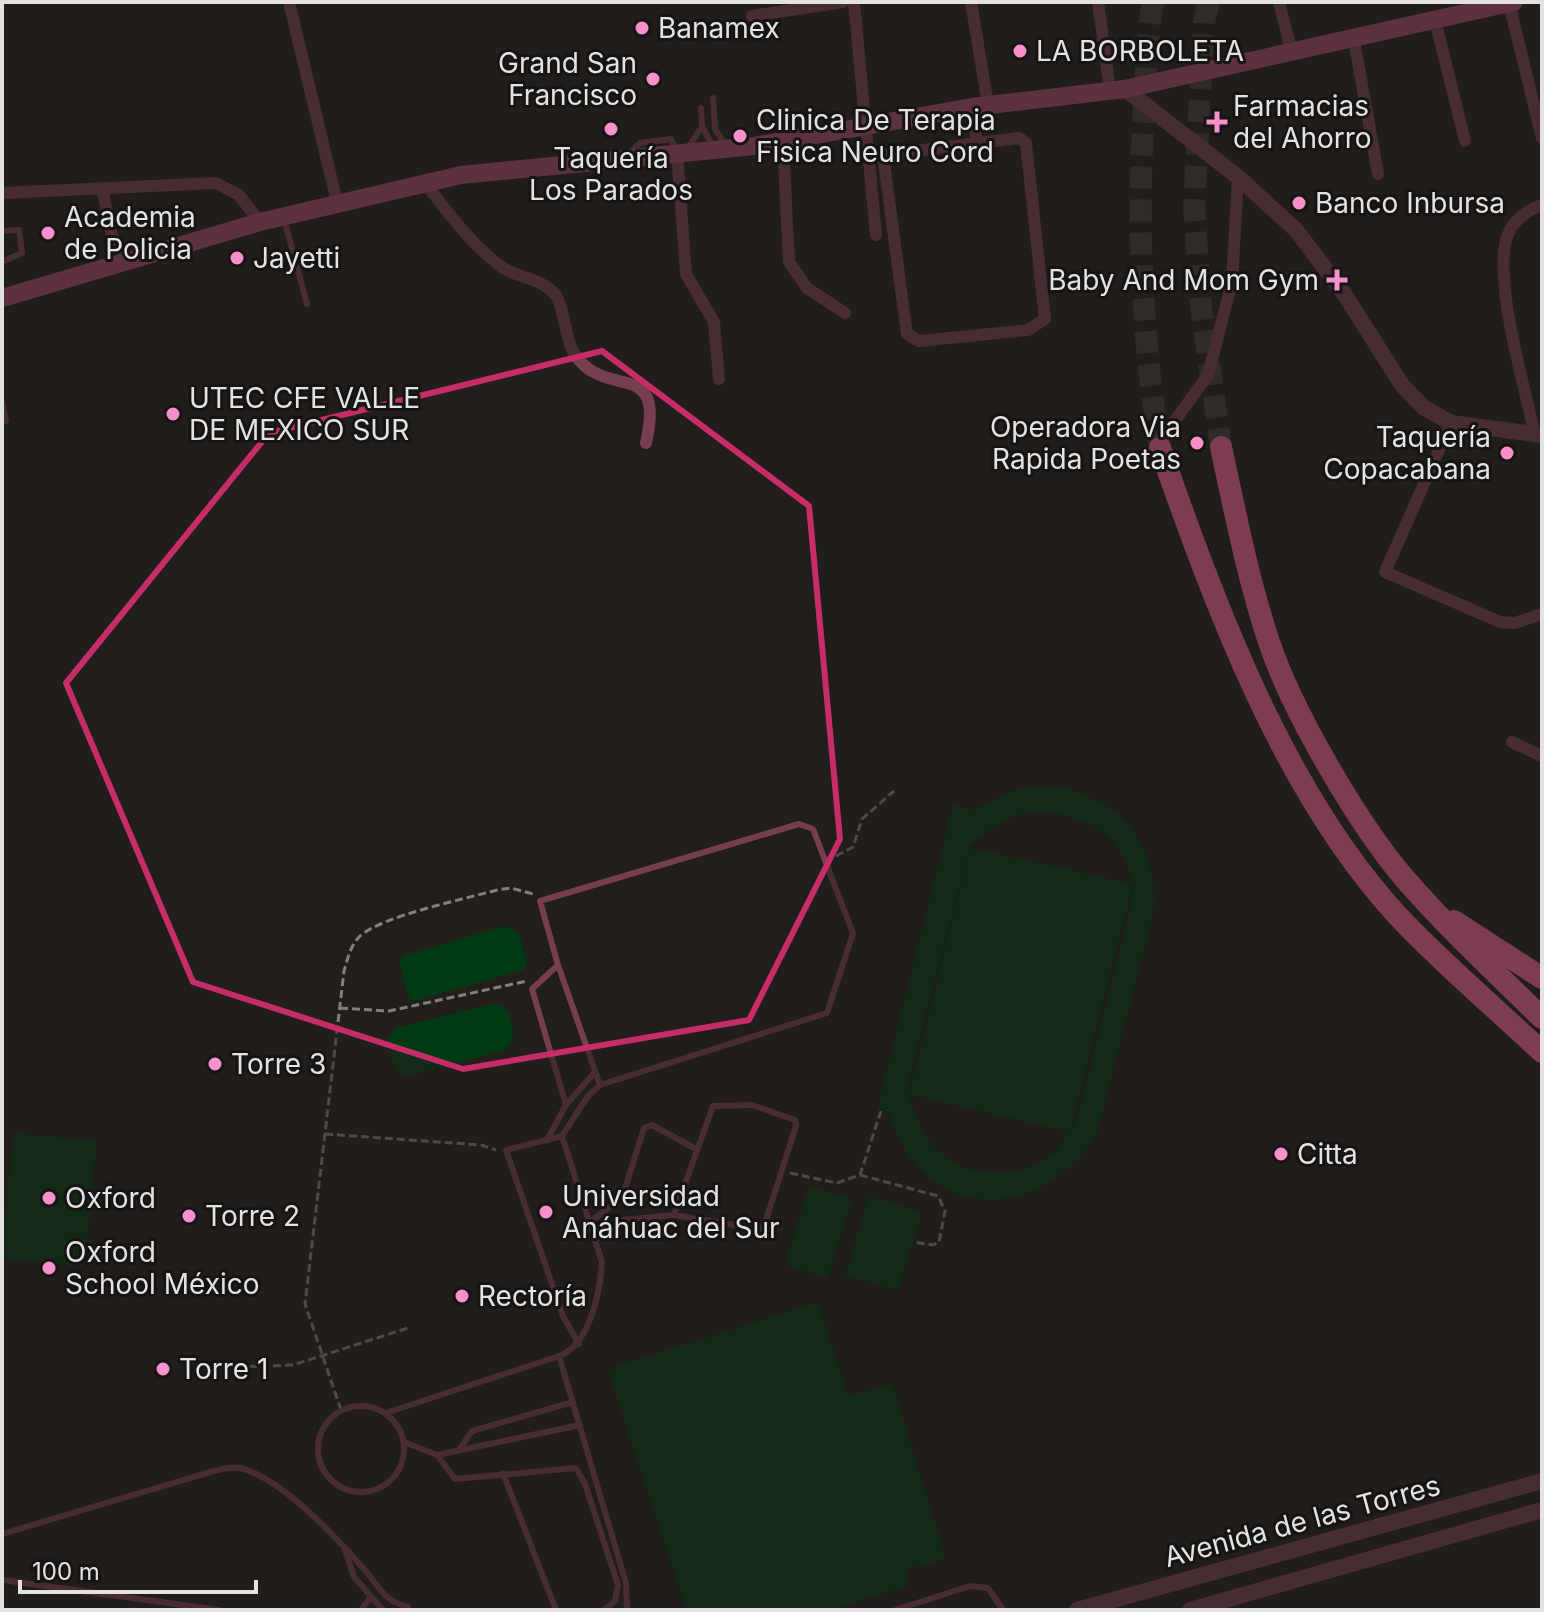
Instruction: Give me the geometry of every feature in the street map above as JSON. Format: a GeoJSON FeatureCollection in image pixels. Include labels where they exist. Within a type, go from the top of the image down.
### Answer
{"type":"FeatureCollection","features":[{"type":"Feature","properties":{"kind":"highway"},"geometry":{"type":"LineString","coordinates":[[1221,447],[1269,644],[1301,715],[1373,835],[1404,877],[1542,1018]]}},
{"type":"Feature","properties":{"kind":"highway"},"geometry":{"type":"LineString","coordinates":[[1160,448],[1233,648],[1318,807],[1353,860],[1397,915],[1542,1052]]}},
{"type":"Feature","properties":{"kind":"highway"},"geometry":{"type":"LineString","coordinates":[[1441,918],[1464,924],[1542,978]]}},
{"type":"Feature","properties":{"kind":"main road"},"geometry":{"type":"LineString","coordinates":[[2,298],[260,222],[461,175],[783,141],[980,106],[1117,90],[1511,3]]}},
{"type":"Feature","properties":{"kind":"street"},"geometry":{"type":"LineString","coordinates":[[289,2],[337,202]]}},
{"type":"Feature","properties":{"kind":"street"},"geometry":{"type":"LineString","coordinates":[[752,16],[843,2]]}},
{"type":"Feature","properties":{"kind":"street"},"geometry":{"type":"LineString","coordinates":[[854,2],[876,235]]}},
{"type":"Feature","properties":{"kind":"street"},"geometry":{"type":"LineString","coordinates":[[971,2],[980,106],[977,142]]}},
{"type":"Feature","properties":{"kind":"street"},"geometry":{"type":"LineString","coordinates":[[1098,2],[1117,90],[1238,177],[1296,230],[1343,292],[1402,385],[1423,407],[1451,423],[1538,435],[1504,270],[1507,237],[1529,209],[1542,205]]}},
{"type":"Feature","properties":{"kind":"street"},"geometry":{"type":"LineString","coordinates":[[1279,2],[1292,53]]}},
{"type":"Feature","properties":{"kind":"street"},"geometry":{"type":"LineString","coordinates":[[1511,3],[1542,138]]}},
{"type":"Feature","properties":{"kind":"street"},"geometry":{"type":"LineString","coordinates":[[1435,20],[1465,141]]}},
{"type":"Feature","properties":{"kind":"street"},"geometry":{"type":"LineString","coordinates":[[1354,40],[1378,174]]}},
{"type":"Feature","properties":{"kind":"street"},"geometry":{"type":"LineString","coordinates":[[1019,138],[1026,143],[1045,319],[1028,330],[919,341],[907,334],[882,158],[889,152],[977,142],[1019,138]]}},
{"type":"Feature","properties":{"kind":"street"},"geometry":{"type":"LineString","coordinates":[[783,141],[789,262],[807,288],[845,313]]}},
{"type":"Feature","properties":{"kind":"street"},"geometry":{"type":"LineString","coordinates":[[681,152],[686,274],[714,322],[719,379]]}},
{"type":"Feature","properties":{"kind":"street"},"geometry":{"type":"LineString","coordinates":[[1171,426],[1208,375],[1232,282],[1238,177]]}},
{"type":"Feature","properties":{"kind":"street"},"geometry":{"type":"LineString","coordinates":[[2,193],[216,183],[239,195],[260,222]]}},
{"type":"Feature","properties":{"kind":"street"},"geometry":{"type":"LineString","coordinates":[[425,183],[448,213],[499,266],[540,282],[556,294],[568,343],[586,367],[629,383],[647,396],[653,413],[646,443]]}},
{"type":"Feature","properties":{"kind":"street"},"geometry":{"type":"LineString","coordinates":[[102,188],[112,236],[131,261]]}},
{"type":"Feature","properties":{"kind":"street"},"geometry":{"type":"LineString","coordinates":[[1451,423],[1385,572],[1500,622],[1515,623],[1542,614]]}},
{"type":"Feature","properties":{"kind":"street"},"geometry":{"type":"LineString","coordinates":[[1512,742],[1542,756]]}},
{"type":"Feature","properties":{"kind":"street","name":"Avenida de las Torres"},"geometry":{"type":"LineString","coordinates":[[1077,1610],[1542,1481]]}},
{"type":"Feature","properties":{"kind":"street","name":"Avenida de las Torres"},"geometry":{"type":"LineString","coordinates":[[1190,1610],[1542,1510]]}},
{"type":"Feature","properties":{"kind":"lane"},"geometry":{"type":"LineString","coordinates":[[713,98],[715,129],[721,149]]}},
{"type":"Feature","properties":{"kind":"lane"},"geometry":{"type":"LineString","coordinates":[[701,108],[702,126],[721,149]]}},
{"type":"Feature","properties":{"kind":"lane"},"geometry":{"type":"LineString","coordinates":[[681,152],[702,126]]}},
{"type":"Feature","properties":{"kind":"lane"},"geometry":{"type":"LineString","coordinates":[[283,216],[307,304]]}},
{"type":"Feature","properties":{"kind":"lane"},"geometry":{"type":"LineString","coordinates":[[2,231],[19,230],[22,253],[2,262]]}},
{"type":"Feature","properties":{"kind":"lane"},"geometry":{"type":"LineString","coordinates":[[2,402],[6,421]]}},
{"type":"Feature","properties":{"kind":"lane"},"geometry":{"type":"LineString","coordinates":[[579,1344],[563,1316],[505,1153],[508,1148],[562,1136],[588,1096],[600,1085],[821,1017],[832,1008],[853,933],[813,829],[799,824],[543,898],[540,905],[558,965],[600,1085]]}},
{"type":"Feature","properties":{"kind":"lane"},"geometry":{"type":"LineString","coordinates":[[558,965],[533,984],[566,1105]]}},
{"type":"Feature","properties":{"kind":"lane"},"geometry":{"type":"LineString","coordinates":[[547,1140],[566,1105],[595,1072]]}},
{"type":"Feature","properties":{"kind":"lane"},"geometry":{"type":"LineString","coordinates":[[595,1240],[622,1220],[674,1215],[759,1229],[764,1226],[795,1120],[752,1105],[713,1106],[674,1215]]}},
{"type":"Feature","properties":{"kind":"lane"},"geometry":{"type":"LineString","coordinates":[[590,1222],[622,1198],[647,1125],[696,1149]]}},
{"type":"Feature","properties":{"kind":"lane"},"geometry":{"type":"LineString","coordinates":[[386,1413],[559,1356],[579,1344],[601,1278],[602,1262],[562,1136]]}},
{"type":"Feature","properties":{"kind":"lane"},"geometry":{"type":"LineString","coordinates":[[559,1356],[626,1583],[627,1610]]}},
{"type":"Feature","properties":{"kind":"lane"},"geometry":{"type":"LineString","coordinates":[[459,1451],[472,1431],[573,1402]]}},
{"type":"Feature","properties":{"kind":"lane"},"geometry":{"type":"LineString","coordinates":[[364,1405],[386,1413],[398,1426],[404,1442],[404,1458],[387,1484],[364,1491],[340,1487],[323,1471],[317,1448],[323,1426],[341,1410],[364,1405]]}},
{"type":"Feature","properties":{"kind":"lane"},"geometry":{"type":"LineString","coordinates":[[437,1455],[580,1425]]}},
{"type":"Feature","properties":{"kind":"lane"},"geometry":{"type":"LineString","coordinates":[[404,1442],[437,1455],[455,1479],[576,1468],[582,1477],[618,1585],[615,1601],[604,1610]]}},
{"type":"Feature","properties":{"kind":"lane"},"geometry":{"type":"LineString","coordinates":[[2,1534],[210,1472],[237,1467],[257,1474],[289,1495],[344,1547],[388,1601],[408,1607]]}},
{"type":"Feature","properties":{"kind":"lane"},"geometry":{"type":"LineString","coordinates":[[503,1473],[556,1610]]}},
{"type":"Feature","properties":{"kind":"lane"},"geometry":{"type":"LineString","coordinates":[[344,1547],[354,1577],[383,1610]]}},
{"type":"Feature","properties":{"kind":"lane"},"geometry":{"type":"LineString","coordinates":[[354,1577],[367,1572]]}},
{"type":"Feature","properties":{"kind":"lane"},"geometry":{"type":"LineString","coordinates":[[2,1580],[219,1610]]}},
{"type":"Feature","properties":{"kind":"lane"},"geometry":{"type":"LineString","coordinates":[[895,1610],[970,1586],[988,1588],[1003,1610]]}},
{"type":"Feature","properties":{"kind":"lane"},"geometry":{"type":"LineString","coordinates":[[361,1610],[370,1598]]}},
{"type":"Feature","properties":{"kind":"path"},"geometry":{"type":"LineString","coordinates":[[825,860],[853,847],[862,819],[894,791]]}},
{"type":"Feature","properties":{"kind":"path"},"geometry":{"type":"LineString","coordinates":[[341,1410],[305,1304],[340,1008],[351,947],[361,935],[379,924],[497,890],[511,888],[543,898]]}},
{"type":"Feature","properties":{"kind":"path"},"geometry":{"type":"LineString","coordinates":[[340,1008],[389,1011],[515,981],[528,980],[533,984]]}},
{"type":"Feature","properties":{"kind":"path"},"geometry":{"type":"LineString","coordinates":[[860,1175],[881,1111]]}},
{"type":"Feature","properties":{"kind":"path"},"geometry":{"type":"LineString","coordinates":[[325,1134],[481,1145],[505,1153]]}},
{"type":"Feature","properties":{"kind":"path"},"geometry":{"type":"LineString","coordinates":[[782,1171],[837,1183],[860,1175],[938,1196],[945,1211],[939,1242],[933,1245],[913,1242]]}},
{"type":"Feature","properties":{"kind":"path"},"geometry":{"type":"LineString","coordinates":[[237,1367],[293,1365],[408,1328]]}},
{"type":"Feature","properties":{"kind":"highlighted area"},"geometry":{"type":"Polygon","coordinates":[[[602,351],[809,506],[840,839],[749,1020],[463,1069],[193,982],[66,683],[269,433],[602,351]]]}},
{"type":"Feature","properties":{"kind":"green space"},"geometry":{"type":"Polygon","coordinates":[[[1036,786],[1060,788],[1103,804],[1135,833],[1146,853],[1154,900],[1152,920],[1097,1133],[1081,1156],[1039,1188],[1014,1197],[989,1200],[963,1196],[939,1185],[912,1160],[888,1112],[877,1109],[953,805],[974,810],[1011,791],[1036,786]],[[1034,811],[1015,817],[983,835],[969,848],[1133,884],[1120,851],[1097,829],[1083,821],[1051,812],[1034,811]],[[969,849],[910,1075],[909,1093],[970,849],[969,849]],[[1133,885],[1071,1129],[1077,1120],[1131,906],[1133,885]],[[908,1094],[923,1131],[935,1148],[952,1162],[975,1172],[1009,1174],[1040,1163],[1056,1151],[1069,1132],[908,1094]]]}},
{"type":"Feature","properties":{"kind":"green space"},"geometry":{"type":"Polygon","coordinates":[[[504,926],[519,932],[527,963],[524,970],[414,1001],[409,998],[399,961],[402,956],[504,926]]]}},
{"type":"Feature","properties":{"kind":"green space"},"geometry":{"type":"Polygon","coordinates":[[[492,1004],[502,1005],[511,1022],[512,1040],[505,1050],[406,1077],[394,1068],[387,1040],[395,1028],[492,1004]]]}},
{"type":"Feature","properties":{"kind":"green space","name":"Oxford"},"geometry":{"type":"Polygon","coordinates":[[[13,1133],[97,1141],[85,1266],[2,1258],[13,1133]]]}},
{"type":"Feature","properties":{"kind":"green space"},"geometry":{"type":"Polygon","coordinates":[[[809,1186],[852,1199],[828,1278],[785,1265],[809,1186]]]}},
{"type":"Feature","properties":{"kind":"green space"},"geometry":{"type":"Polygon","coordinates":[[[869,1196],[922,1212],[898,1291],[845,1275],[869,1196]]]}},
{"type":"Feature","properties":{"kind":"green space"},"geometry":{"type":"Polygon","coordinates":[[[818,1302],[849,1396],[892,1383],[946,1558],[906,1570],[910,1585],[831,1610],[686,1610],[608,1369],[818,1302]]]}},
{"type":"Feature","properties":{"kind":"tunnel"},"geometry":{"type":"LineString","coordinates":[[1153,2],[1144,106],[1141,235],[1148,363],[1160,448]]}},
{"type":"Feature","properties":{"kind":"tunnel"},"geometry":{"type":"LineString","coordinates":[[1209,2],[1204,21],[1194,206],[1201,307],[1221,447]]}},
{"type":"Feature","properties":{"kind":"place","name":"Banamex"},"geometry":{"type":"Point","coordinates":[642,28]}},
{"type":"Feature","properties":{"kind":"place","name":"LA BORBOLETA"},"geometry":{"type":"Point","coordinates":[1020,51]}},
{"type":"Feature","properties":{"kind":"place","name":"Grand San Francisco"},"geometry":{"type":"Point","coordinates":[653,79]}},
{"type":"Feature","properties":{"kind":"place","name":"Farmacias del Ahorro"},"geometry":{"type":"Point","coordinates":[1217,122]}},
{"type":"Feature","properties":{"kind":"place","name":"Taquería Los Parados"},"geometry":{"type":"Point","coordinates":[611,129]}},
{"type":"Feature","properties":{"kind":"place","name":"Clinica De Terapia Fisica Neuro Cord"},"geometry":{"type":"Point","coordinates":[740,136]}},
{"type":"Feature","properties":{"kind":"place","name":"Banco Inbursa"},"geometry":{"type":"Point","coordinates":[1299,203]}},
{"type":"Feature","properties":{"kind":"place","name":"Academia de Policia"},"geometry":{"type":"Point","coordinates":[48,233]}},
{"type":"Feature","properties":{"kind":"place","name":"Jayetti"},"geometry":{"type":"Point","coordinates":[237,258]}},
{"type":"Feature","properties":{"kind":"place","name":"Baby And Mom Gym"},"geometry":{"type":"Point","coordinates":[1337,280]}},
{"type":"Feature","properties":{"kind":"place","name":"UTEC CFE VALLE DE MEXICO SUR"},"geometry":{"type":"Point","coordinates":[173,414]}},
{"type":"Feature","properties":{"kind":"place","name":"Operadora Via Rapida Poetas"},"geometry":{"type":"Point","coordinates":[1197,443]}},
{"type":"Feature","properties":{"kind":"place","name":"Taquería Copacabana"},"geometry":{"type":"Point","coordinates":[1507,453]}},
{"type":"Feature","properties":{"kind":"place","name":"Torre 3"},"geometry":{"type":"Point","coordinates":[215,1064]}},
{"type":"Feature","properties":{"kind":"place","name":"Citta"},"geometry":{"type":"Point","coordinates":[1281,1154]}},
{"type":"Feature","properties":{"kind":"place","name":"Oxford"},"geometry":{"type":"Point","coordinates":[49,1198]}},
{"type":"Feature","properties":{"kind":"place","name":"Universidad Anáhuac del Sur"},"geometry":{"type":"Point","coordinates":[546,1212]}},
{"type":"Feature","properties":{"kind":"place","name":"Torre 2"},"geometry":{"type":"Point","coordinates":[189,1216]}},
{"type":"Feature","properties":{"kind":"place","name":"Oxford School México"},"geometry":{"type":"Point","coordinates":[49,1268]}},
{"type":"Feature","properties":{"kind":"place","name":"Rectoría"},"geometry":{"type":"Point","coordinates":[462,1296]}},
{"type":"Feature","properties":{"kind":"place","name":"Torre 1"},"geometry":{"type":"Point","coordinates":[163,1369]}}]}
